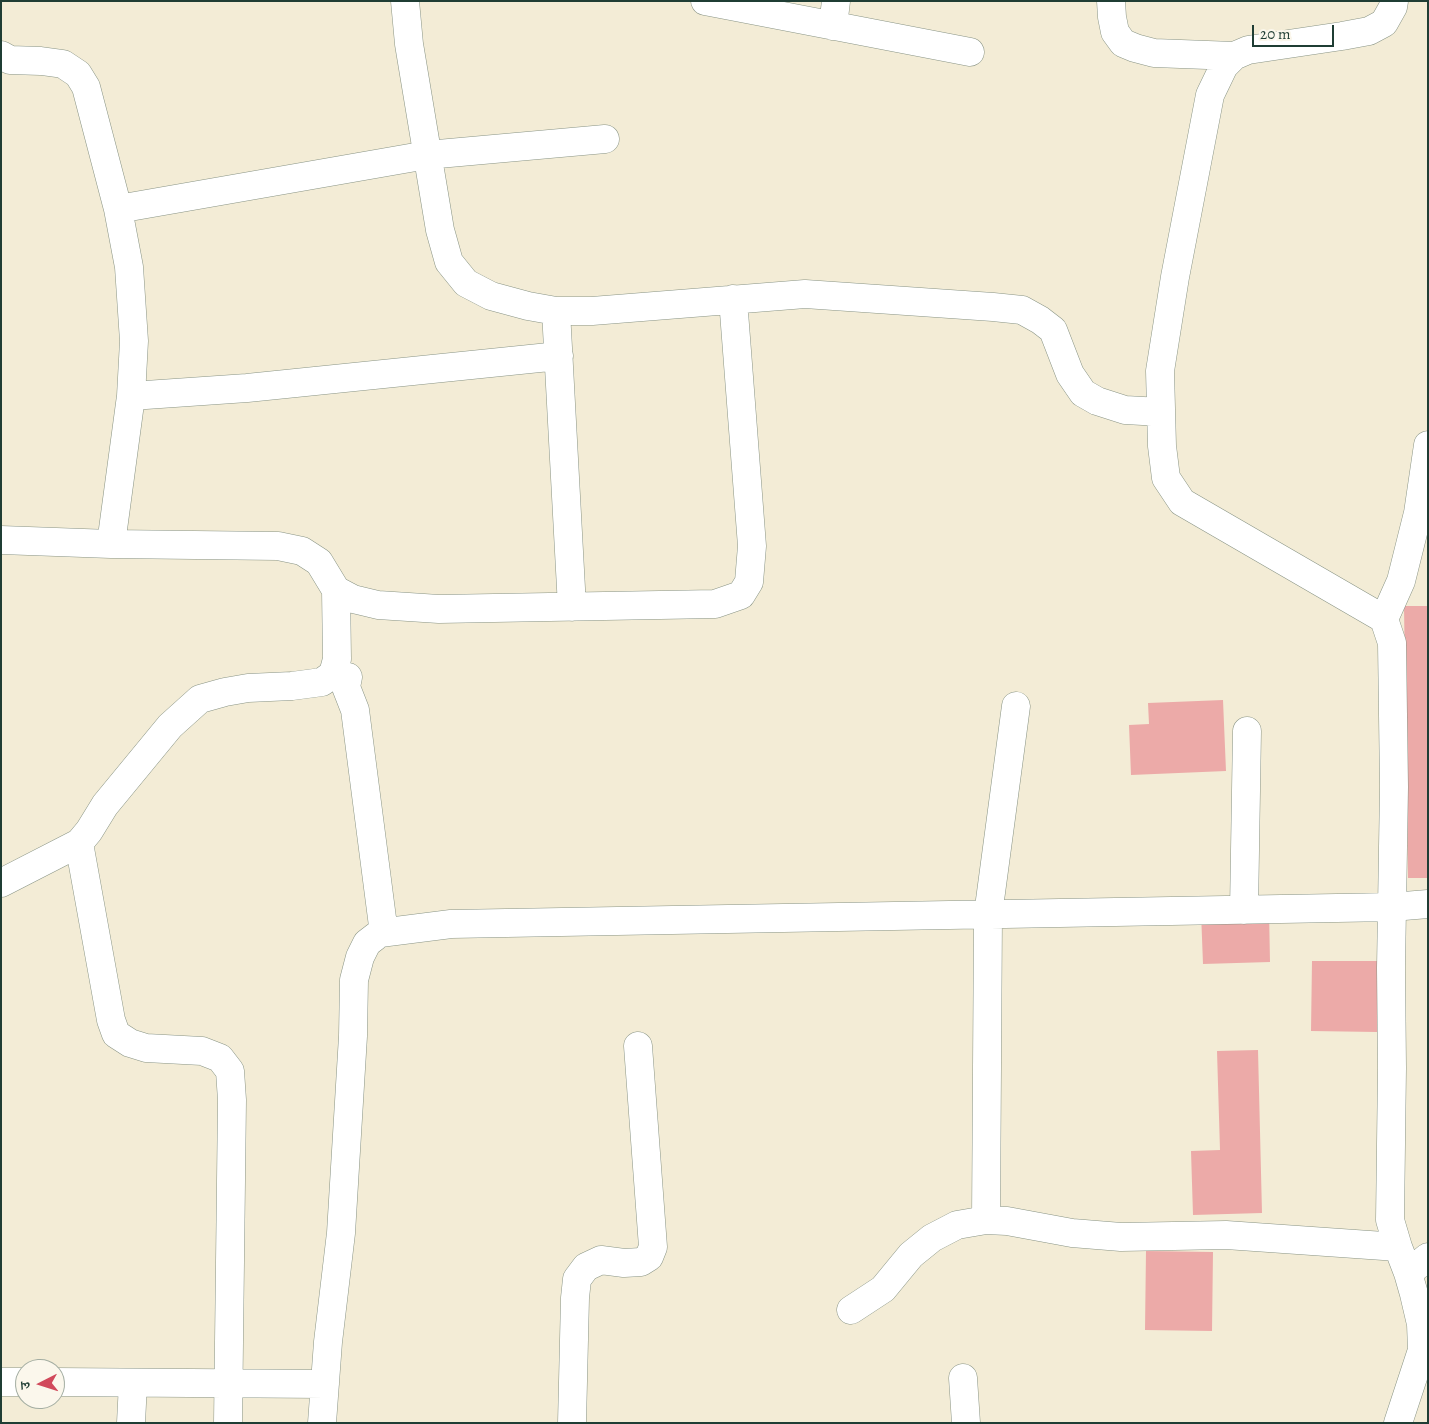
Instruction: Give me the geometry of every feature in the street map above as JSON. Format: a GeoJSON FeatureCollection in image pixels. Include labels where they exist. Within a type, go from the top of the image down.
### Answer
{"type":"FeatureCollection","features":[{"type":"Feature","properties":{"kind":"street"},"geometry":{"type":"LineString","coordinates":[[405,1],[409,44],[440,230],[449,262],[466,283],[491,296],[556,311],[592,311],[805,294],[1022,310],[1040,320],[1052,330],[1070,374],[1083,393],[1097,401],[1125,410],[1161,412]]}},
{"type":"Feature","properties":{"kind":"street"},"geometry":{"type":"LineString","coordinates":[[705,1],[835,14],[970,52]]}},
{"type":"Feature","properties":{"kind":"street"},"geometry":{"type":"LineString","coordinates":[[1111,1],[1115,32],[1123,43],[1154,53],[1234,56]]}},
{"type":"Feature","properties":{"kind":"street"},"geometry":{"type":"LineString","coordinates":[[1394,1],[1393,7],[1384,23],[1369,31],[1248,50],[1234,56],[1224,66],[1210,95],[1175,277],[1160,371],[1162,446],[1166,478],[1182,502],[1384,619],[1392,643],[1394,787],[1390,1220],[1398,1247],[1418,1265],[1422,1350],[1398,1423]]}},
{"type":"Feature","properties":{"kind":"street"},"geometry":{"type":"LineString","coordinates":[[1,55],[10,60],[63,64],[78,74],[86,87],[118,209],[129,267],[134,341],[131,396],[111,544]]}},
{"type":"Feature","properties":{"kind":"street"},"geometry":{"type":"LineString","coordinates":[[118,209],[427,155],[604,139]]}},
{"type":"Feature","properties":{"kind":"street"},"geometry":{"type":"LineString","coordinates":[[336,590],[353,599],[378,606],[439,609],[715,604],[741,595],[750,582],[752,546],[733,299]]}},
{"type":"Feature","properties":{"kind":"street"},"geometry":{"type":"LineString","coordinates":[[556,311],[572,607]]}},
{"type":"Feature","properties":{"kind":"street"},"geometry":{"type":"LineString","coordinates":[[131,396],[256,387],[558,356]]}},
{"type":"Feature","properties":{"kind":"street"},"geometry":{"type":"LineString","coordinates":[[1384,619],[1401,581],[1416,521],[1428,445]]}},
{"type":"Feature","properties":{"kind":"street"},"geometry":{"type":"LineString","coordinates":[[1,540],[111,544],[278,546],[302,551],[319,562],[336,590],[337,660],[333,674],[322,682],[292,686],[248,688],[200,699],[170,726],[105,805],[79,843],[1,883]]}},
{"type":"Feature","properties":{"kind":"street"},"geometry":{"type":"LineString","coordinates":[[322,1423],[328,1342],[341,1233],[353,1036],[354,980],[360,957],[367,943],[380,933],[383,926],[355,710],[346,686],[348,677]]}},
{"type":"Feature","properties":{"kind":"street"},"geometry":{"type":"LineString","coordinates":[[986,1220],[988,915],[1016,706]]}},
{"type":"Feature","properties":{"kind":"street"},"geometry":{"type":"LineString","coordinates":[[1244,910],[1247,731]]}},
{"type":"Feature","properties":{"kind":"street"},"geometry":{"type":"LineString","coordinates":[[79,843],[111,1020],[116,1034],[130,1043],[146,1048],[202,1052],[220,1058],[230,1071],[232,1100],[228,1423]]}},
{"type":"Feature","properties":{"kind":"street"},"geometry":{"type":"LineString","coordinates":[[380,933],[451,924],[1392,907],[1428,904]]}},
{"type":"Feature","properties":{"kind":"street"},"geometry":{"type":"LineString","coordinates":[[572,1423],[575,1298],[578,1279],[586,1267],[601,1260],[641,1262],[649,1256],[653,1247],[638,1046]]}},
{"type":"Feature","properties":{"kind":"street"},"geometry":{"type":"LineString","coordinates":[[851,1310],[883,1289],[911,1255],[932,1238],[957,1225],[986,1220],[1007,1221],[1072,1233],[1121,1237],[1226,1235],[1398,1247]]}},
{"type":"Feature","properties":{"kind":"street"},"geometry":{"type":"LineString","coordinates":[[963,1378],[966,1423]]}},
{"type":"Feature","properties":{"kind":"street"},"geometry":{"type":"LineString","coordinates":[[1,1382],[15,1382]]}},
{"type":"Feature","properties":{"kind":"street"},"geometry":{"type":"LineString","coordinates":[[65,1382],[325,1384]]}},
{"type":"Feature","properties":{"kind":"street"},"geometry":{"type":"LineString","coordinates":[[131,1423],[133,1383]]}},
{"type":"Feature","properties":{"kind":"building"},"geometry":{"type":"Polygon","coordinates":[[[1404,606],[1428,606],[1428,878],[1408,878],[1404,606]]]}},
{"type":"Feature","properties":{"kind":"building"},"geometry":{"type":"Polygon","coordinates":[[[1223,700],[1226,771],[1131,775],[1129,725],[1149,724],[1148,703],[1223,700]]]}},
{"type":"Feature","properties":{"kind":"building"},"geometry":{"type":"Polygon","coordinates":[[[1269,910],[1270,962],[1203,964],[1201,912],[1269,910]]]}},
{"type":"Feature","properties":{"kind":"building"},"geometry":{"type":"Polygon","coordinates":[[[1312,961],[1377,961],[1377,1032],[1311,1031],[1312,961]]]}},
{"type":"Feature","properties":{"kind":"building"},"geometry":{"type":"Polygon","coordinates":[[[1258,1050],[1262,1213],[1193,1215],[1191,1151],[1220,1150],[1217,1051],[1258,1050]]]}},
{"type":"Feature","properties":{"kind":"building"},"geometry":{"type":"Polygon","coordinates":[[[1146,1251],[1213,1252],[1212,1331],[1145,1330],[1146,1251]]]}}]}
